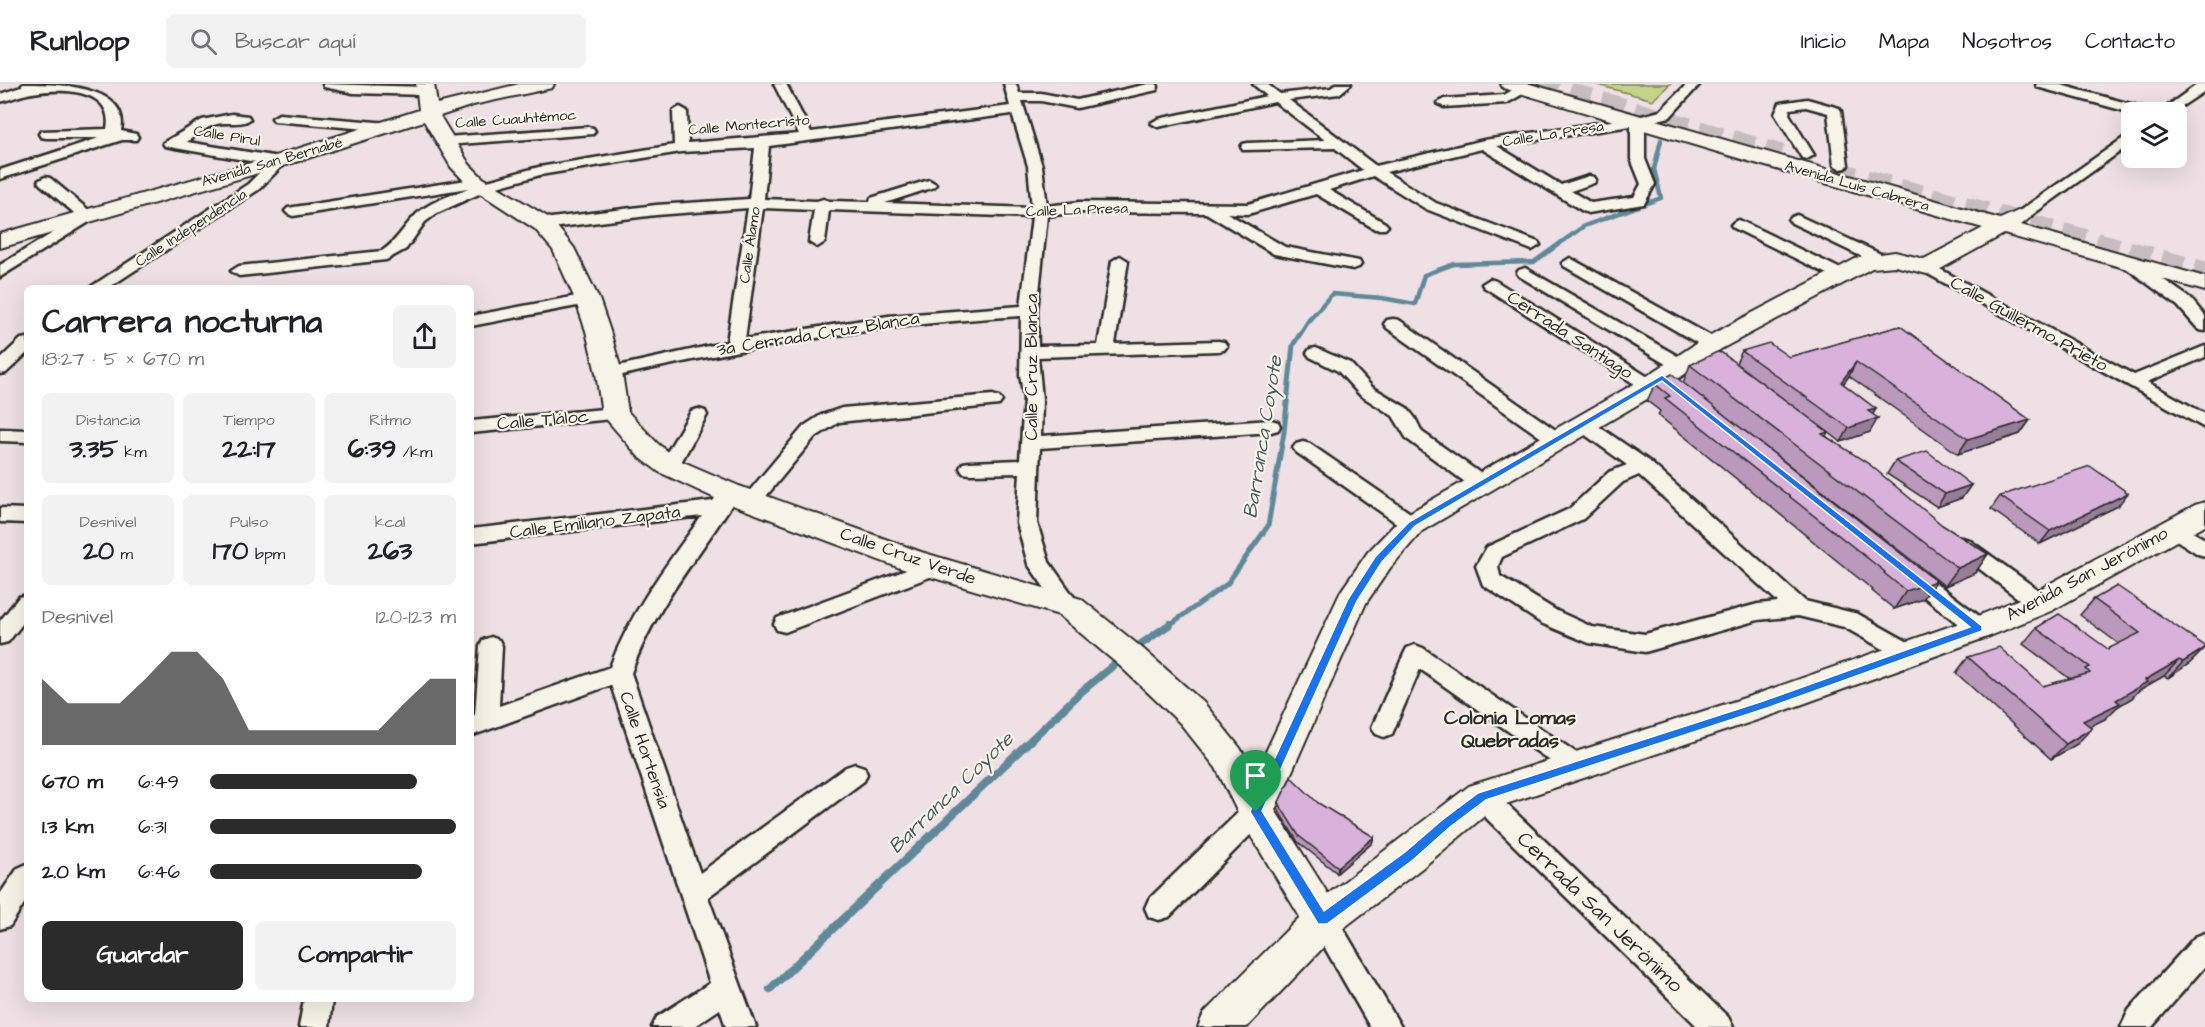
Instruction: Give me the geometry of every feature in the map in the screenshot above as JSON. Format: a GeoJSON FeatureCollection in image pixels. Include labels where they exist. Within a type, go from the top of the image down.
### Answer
{"type":"FeatureCollection","features":[{"type":"Feature","properties":{"kind":"main road","name":"Avenida San Bernabé"},"geometry":{"type":"LineString","coordinates":[[0,241],[88,218],[389,127],[426,96],[469,100],[545,84]]}},
{"type":"Feature","properties":{"kind":"main road","name":"Avenida Luis Cabrera"},"geometry":{"type":"LineString","coordinates":[[1561,84],[1841,165],[2128,262],[2205,284]]}},
{"type":"Feature","properties":{"kind":"main road","name":"Avenida Luis Cabrera"},"geometry":{"type":"LineString","coordinates":[[1517,86],[2010,222],[2205,267]]}},
{"type":"Feature","properties":{"kind":"main road"},"geometry":{"type":"LineString","coordinates":[[426,96],[446,141],[461,166],[481,184],[543,224],[563,248],[586,299],[609,373],[615,414]]}},
{"type":"Feature","properties":{"kind":"main road"},"geometry":{"type":"LineString","coordinates":[[1256,812],[1353,599],[1379,560],[1412,524],[1480,483],[1686,368],[1841,275],[1867,262],[1879,259],[1912,262],[1927,267],[2010,222]]}},
{"type":"Feature","properties":{"kind":"main road","name":"Calle Cruz Verde"},"geometry":{"type":"LineString","coordinates":[[615,414],[631,434],[669,466],[733,500],[936,567],[1070,607],[1126,653],[1192,713],[1228,758],[1256,812],[1323,920]]}},
{"type":"Feature","properties":{"kind":"main road","name":"Avenida San Jerónimo"},"geometry":{"type":"LineString","coordinates":[[1219,1027],[1323,920],[1409,856],[1482,797],[1766,704],[1979,628],[2040,603],[2205,512]]}},
{"type":"Feature","properties":{"kind":"street"},"geometry":{"type":"LineString","coordinates":[[329,84],[353,89],[426,96]]}},
{"type":"Feature","properties":{"kind":"street"},"geometry":{"type":"LineString","coordinates":[[780,84],[807,137]]}},
{"type":"Feature","properties":{"kind":"street"},"geometry":{"type":"LineString","coordinates":[[1259,84],[1373,170],[1431,206],[1532,245]]}},
{"type":"Feature","properties":{"kind":"street"},"geometry":{"type":"LineString","coordinates":[[1158,123],[1276,98],[1334,91],[1345,84]]}},
{"type":"Feature","properties":{"kind":"street"},"geometry":{"type":"LineString","coordinates":[[1665,114],[1694,84]]}},
{"type":"Feature","properties":{"kind":"street"},"geometry":{"type":"LineString","coordinates":[[2042,84],[2121,105]]}},
{"type":"Feature","properties":{"kind":"street"},"geometry":{"type":"LineString","coordinates":[[0,98],[28,87],[85,85],[101,93],[115,112],[123,136]]}},
{"type":"Feature","properties":{"kind":"street"},"geometry":{"type":"LineString","coordinates":[[2180,102],[2205,85]]}},
{"type":"Feature","properties":{"kind":"street"},"geometry":{"type":"LineString","coordinates":[[1444,103],[1507,99],[1517,86]]}},
{"type":"Feature","properties":{"kind":"street","name":"Calle Montecristo"},"geometry":{"type":"LineString","coordinates":[[481,184],[569,165],[681,147],[762,143],[807,137],[1013,97],[1041,97],[1077,104],[1152,87]]}},
{"type":"Feature","properties":{"kind":"street","name":"Calle Cruz Blanca"},"geometry":{"type":"LineString","coordinates":[[1013,97],[1035,166],[1040,213],[1029,311],[1028,352],[1033,399],[1027,512],[1034,556],[1070,607]]}},
{"type":"Feature","properties":{"kind":"street"},"geometry":{"type":"LineString","coordinates":[[1807,155],[1782,114],[1785,106],[1807,103],[1834,111],[1841,165]]}},
{"type":"Feature","properties":{"kind":"street"},"geometry":{"type":"LineString","coordinates":[[680,111],[681,147]]}},
{"type":"Feature","properties":{"kind":"street","name":"Calle La Presa"},"geometry":{"type":"LineString","coordinates":[[543,224],[656,210],[756,203],[824,203],[1040,213],[1058,208],[1079,207],[1248,209],[1373,170],[1447,151],[1638,121],[1665,114]]}},
{"type":"Feature","properties":{"kind":"street","name":"Calle Pirul"},"geometry":{"type":"LineString","coordinates":[[243,119],[225,117],[206,122],[173,143],[279,161]]}},
{"type":"Feature","properties":{"kind":"street"},"geometry":{"type":"LineString","coordinates":[[279,118],[389,127]]}},
{"type":"Feature","properties":{"kind":"street"},"geometry":{"type":"LineString","coordinates":[[1484,144],[1588,208],[1639,201],[1648,184],[1638,159],[1638,121]]}},
{"type":"Feature","properties":{"kind":"street","name":"Calle Cuauhtémoc"},"geometry":{"type":"LineString","coordinates":[[446,141],[588,131]]}},
{"type":"Feature","properties":{"kind":"street"},"geometry":{"type":"LineString","coordinates":[[46,134],[123,136]]}},
{"type":"Feature","properties":{"kind":"street"},"geometry":{"type":"LineString","coordinates":[[0,175],[123,136]]}},
{"type":"Feature","properties":{"kind":"street","name":"Calle Álamo"},"geometry":{"type":"LineString","coordinates":[[735,346],[756,203],[762,143]]}},
{"type":"Feature","properties":{"kind":"street"},"geometry":{"type":"LineString","coordinates":[[1248,147],[1340,144]]}},
{"type":"Feature","properties":{"kind":"street"},"geometry":{"type":"LineString","coordinates":[[2010,222],[2121,144]]}},
{"type":"Feature","properties":{"kind":"street","name":"Calle Independencia"},"geometry":{"type":"LineString","coordinates":[[102,285],[253,188],[279,161]]}},
{"type":"Feature","properties":{"kind":"street"},"geometry":{"type":"LineString","coordinates":[[1558,191],[1589,180]]}},
{"type":"Feature","properties":{"kind":"street"},"geometry":{"type":"LineString","coordinates":[[0,272],[88,218],[45,181]]}},
{"type":"Feature","properties":{"kind":"street"},"geometry":{"type":"LineString","coordinates":[[293,211],[481,184]]}},
{"type":"Feature","properties":{"kind":"street"},"geometry":{"type":"LineString","coordinates":[[239,271],[386,255],[400,246],[427,212],[481,184]]}},
{"type":"Feature","properties":{"kind":"street"},"geometry":{"type":"LineString","coordinates":[[861,206],[929,184]]}},
{"type":"Feature","properties":{"kind":"street"},"geometry":{"type":"LineString","coordinates":[[1317,189],[1380,226]]}},
{"type":"Feature","properties":{"kind":"street"},"geometry":{"type":"LineString","coordinates":[[817,242],[824,203]]}},
{"type":"Feature","properties":{"kind":"street"},"geometry":{"type":"LineString","coordinates":[[1210,210],[1280,251],[1353,264]]}},
{"type":"Feature","properties":{"kind":"street"},"geometry":{"type":"LineString","coordinates":[[1797,220],[1879,259]]}},
{"type":"Feature","properties":{"kind":"street"},"geometry":{"type":"LineString","coordinates":[[1740,225],[1841,275]]}},
{"type":"Feature","properties":{"kind":"street"},"geometry":{"type":"LineString","coordinates":[[1106,349],[1120,261]]}},
{"type":"Feature","properties":{"kind":"street"},"geometry":{"type":"LineString","coordinates":[[2128,262],[2184,302],[2205,326]]}},
{"type":"Feature","properties":{"kind":"street"},"geometry":{"type":"LineString","coordinates":[[1570,263],[1686,368]]}},
{"type":"Feature","properties":{"kind":"street","name":"Calle Guillermo Prieto"},"geometry":{"type":"LineString","coordinates":[[1927,267],[2205,422]]}},
{"type":"Feature","properties":{"kind":"street"},"geometry":{"type":"LineString","coordinates":[[1525,273],[1686,368]]}},
{"type":"Feature","properties":{"kind":"street","name":"Cerrada Santiago"},"geometry":{"type":"LineString","coordinates":[[1490,284],[1686,368]]}},
{"type":"Feature","properties":{"kind":"street"},"geometry":{"type":"LineString","coordinates":[[474,320],[586,299]]}},
{"type":"Feature","properties":{"kind":"street","name":"3a Cerrada Cruz Blanca"},"geometry":{"type":"LineString","coordinates":[[609,373],[735,346],[837,328],[927,317],[1029,311]]}},
{"type":"Feature","properties":{"kind":"street"},"geometry":{"type":"LineString","coordinates":[[1393,324],[1557,440]]}},
{"type":"Feature","properties":{"kind":"street"},"geometry":{"type":"LineString","coordinates":[[1028,352],[1218,346]]}},
{"type":"Feature","properties":{"kind":"street"},"geometry":{"type":"LineString","coordinates":[[0,369],[24,349]]}},
{"type":"Feature","properties":{"kind":"street"},"geometry":{"type":"LineString","coordinates":[[2132,382],[2205,351]]}},
{"type":"Feature","properties":{"kind":"street"},"geometry":{"type":"LineString","coordinates":[[1316,353],[1344,367],[1366,391],[1407,418],[1414,435],[1480,483]]}},
{"type":"Feature","properties":{"kind":"street","name":"Calle Hortensia"},"geometry":{"type":"LineString","coordinates":[[741,1027],[726,989],[619,673],[634,635],[653,602],[733,500],[817,424],[842,414],[993,401]]}},
{"type":"Feature","properties":{"kind":"street","name":"Calle Tláloc"},"geometry":{"type":"LineString","coordinates":[[474,427],[615,414]]}},
{"type":"Feature","properties":{"kind":"street"},"geometry":{"type":"LineString","coordinates":[[669,466],[698,415]]}},
{"type":"Feature","properties":{"kind":"street"},"geometry":{"type":"LineString","coordinates":[[1584,425],[1642,466],[1798,608]]}},
{"type":"Feature","properties":{"kind":"street"},"geometry":{"type":"LineString","coordinates":[[1031,443],[1271,426]]}},
{"type":"Feature","properties":{"kind":"street"},"geometry":{"type":"LineString","coordinates":[[0,435],[24,436]]}},
{"type":"Feature","properties":{"kind":"street"},"geometry":{"type":"LineString","coordinates":[[1303,448],[1412,524]]}},
{"type":"Feature","properties":{"kind":"street"},"geometry":{"type":"LineString","coordinates":[[970,468],[1029,466]]}},
{"type":"Feature","properties":{"kind":"street"},"geometry":{"type":"LineString","coordinates":[[1642,466],[1616,477],[1576,514],[1494,552],[1487,566],[1491,579],[1549,617],[1589,635],[1645,643],[1758,612],[1798,608],[1850,620],[1909,653]]}},
{"type":"Feature","properties":{"kind":"street","name":"Calle Emiliano Zapata"},"geometry":{"type":"LineString","coordinates":[[474,536],[733,500]]}},
{"type":"Feature","properties":{"kind":"street"},"geometry":{"type":"LineString","coordinates":[[0,515],[24,516]]}},
{"type":"Feature","properties":{"kind":"street"},"geometry":{"type":"LineString","coordinates":[[2174,529],[2205,549]]}},
{"type":"Feature","properties":{"kind":"street"},"geometry":{"type":"LineString","coordinates":[[1946,533],[2040,603]]}},
{"type":"Feature","properties":{"kind":"street"},"geometry":{"type":"LineString","coordinates":[[1890,558],[1979,628]]}},
{"type":"Feature","properties":{"kind":"street"},"geometry":{"type":"LineString","coordinates":[[785,624],[936,567]]}},
{"type":"Feature","properties":{"kind":"street"},"geometry":{"type":"LineString","coordinates":[[0,636],[24,607]]}},
{"type":"Feature","properties":{"kind":"street"},"geometry":{"type":"LineString","coordinates":[[491,646],[478,724],[619,673]]}},
{"type":"Feature","properties":{"kind":"street"},"geometry":{"type":"LineString","coordinates":[[1384,727],[1415,654],[1575,765]]}},
{"type":"Feature","properties":{"kind":"street"},"geometry":{"type":"LineString","coordinates":[[693,893],[855,774]]}},
{"type":"Feature","properties":{"kind":"street","name":"Cerrada San Jerónimo"},"geometry":{"type":"LineString","coordinates":[[1482,797],[1718,1027]]}},
{"type":"Feature","properties":{"kind":"street"},"geometry":{"type":"LineString","coordinates":[[1159,908],[1256,812]]}},
{"type":"Feature","properties":{"kind":"street"},"geometry":{"type":"LineString","coordinates":[[0,917],[19,883]]}},
{"type":"Feature","properties":{"kind":"street","name":"Calle Cruz Verde"},"geometry":{"type":"LineString","coordinates":[[1323,920],[1386,1027]]}},
{"type":"Feature","properties":{"kind":"street"},"geometry":{"type":"LineString","coordinates":[[2136,1027],[2139,1020],[2205,946]]}},
{"type":"Feature","properties":{"kind":"street"},"geometry":{"type":"LineString","coordinates":[[667,1027],[726,989]]}},
{"type":"Feature","properties":{"kind":"street"},"geometry":{"type":"LineString","coordinates":[[314,1027],[318,1002]]}},
{"type":"Feature","properties":{"kind":"green space"},"geometry":{"type":"Polygon","coordinates":[[[1594,84],[1670,84],[1653,100],[1594,84]]]}},
{"type":"Feature","properties":{"kind":"building"},"geometry":{"type":"Polygon","coordinates":[[[1900,326],[2030,420],[1968,439],[1856,362],[1841,382],[1876,409],[1868,411],[1878,418],[1849,428],[1742,351],[1769,343],[1789,357],[1900,326]]]}},
{"type":"Feature","properties":{"kind":"building"},"geometry":{"type":"Polygon","coordinates":[[[1717,352],[1722,353],[1828,432],[1822,434],[1869,464],[1942,525],[1988,554],[1958,568],[1690,365],[1717,352]]]}},
{"type":"Feature","properties":{"kind":"building"},"geometry":{"type":"Polygon","coordinates":[[[1672,374],[1936,581],[1906,591],[1665,398],[1670,396],[1655,384],[1672,374]]]}},
{"type":"Feature","properties":{"kind":"building"},"geometry":{"type":"Polygon","coordinates":[[[1927,451],[1971,485],[1945,494],[1895,461],[1927,451]]]}},
{"type":"Feature","properties":{"kind":"building"},"geometry":{"type":"Polygon","coordinates":[[[2090,466],[2128,493],[2050,531],[2000,496],[2090,466]]]}},
{"type":"Feature","properties":{"kind":"building"},"geometry":{"type":"Polygon","coordinates":[[[2117,586],[2205,648],[2183,662],[2179,660],[2145,680],[2147,682],[2116,700],[2120,703],[2083,721],[2092,728],[2066,744],[1968,657],[1999,647],[2043,686],[2090,673],[2086,669],[2090,667],[2036,628],[2059,614],[2108,649],[2140,633],[2094,599],[2117,586]]]}},
{"type":"Feature","properties":{"kind":"building"},"geometry":{"type":"Polygon","coordinates":[[[1291,777],[1318,803],[1374,837],[1338,867],[1299,836],[1282,809],[1279,802],[1291,777]]]}},
{"type":"Feature","properties":{"kind":"waterway","name":"Barranca Coyote"},"geometry":{"type":"LineString","coordinates":[[1310,319],[1332,294],[1382,298],[1415,304],[1424,275],[1454,264],[1534,262],[1584,226],[1661,198],[1654,169],[1661,140]]}},
{"type":"Feature","properties":{"kind":"waterway","name":"Barranca Coyote"},"geometry":{"type":"LineString","coordinates":[[1168,626],[1227,584],[1268,526],[1284,432],[1293,345],[1311,317]]}},
{"type":"Feature","properties":{"kind":"waterway","name":"Barranca Coyote"},"geometry":{"type":"LineString","coordinates":[[1134,649],[1170,624]]}},
{"type":"Feature","properties":{"kind":"waterway","name":"Barranca Coyote"},"geometry":{"type":"LineString","coordinates":[[770,989],[1081,692],[1121,659]]}},
{"type":"Feature","properties":{"kind":"tunnel"},"geometry":{"type":"LineString","coordinates":[[1536,84],[1781,156]]}},
{"type":"Feature","properties":{"kind":"tunnel"},"geometry":{"type":"LineString","coordinates":[[1833,172],[2205,273]]}},
{"type":"Feature","properties":{"kind":"district","name":"Colonia Lomas Quebradas"},"geometry":{"type":"Point","coordinates":[1510,730]}},
{"type":"Feature","properties":{"kind":"route"},"geometry":{"type":"LineString","coordinates":[[1662,378],[1979,628],[1766,704],[1482,797],[1409,856],[1323,920],[1256,812],[1353,599],[1379,560],[1412,524],[1662,378]]}}]}
